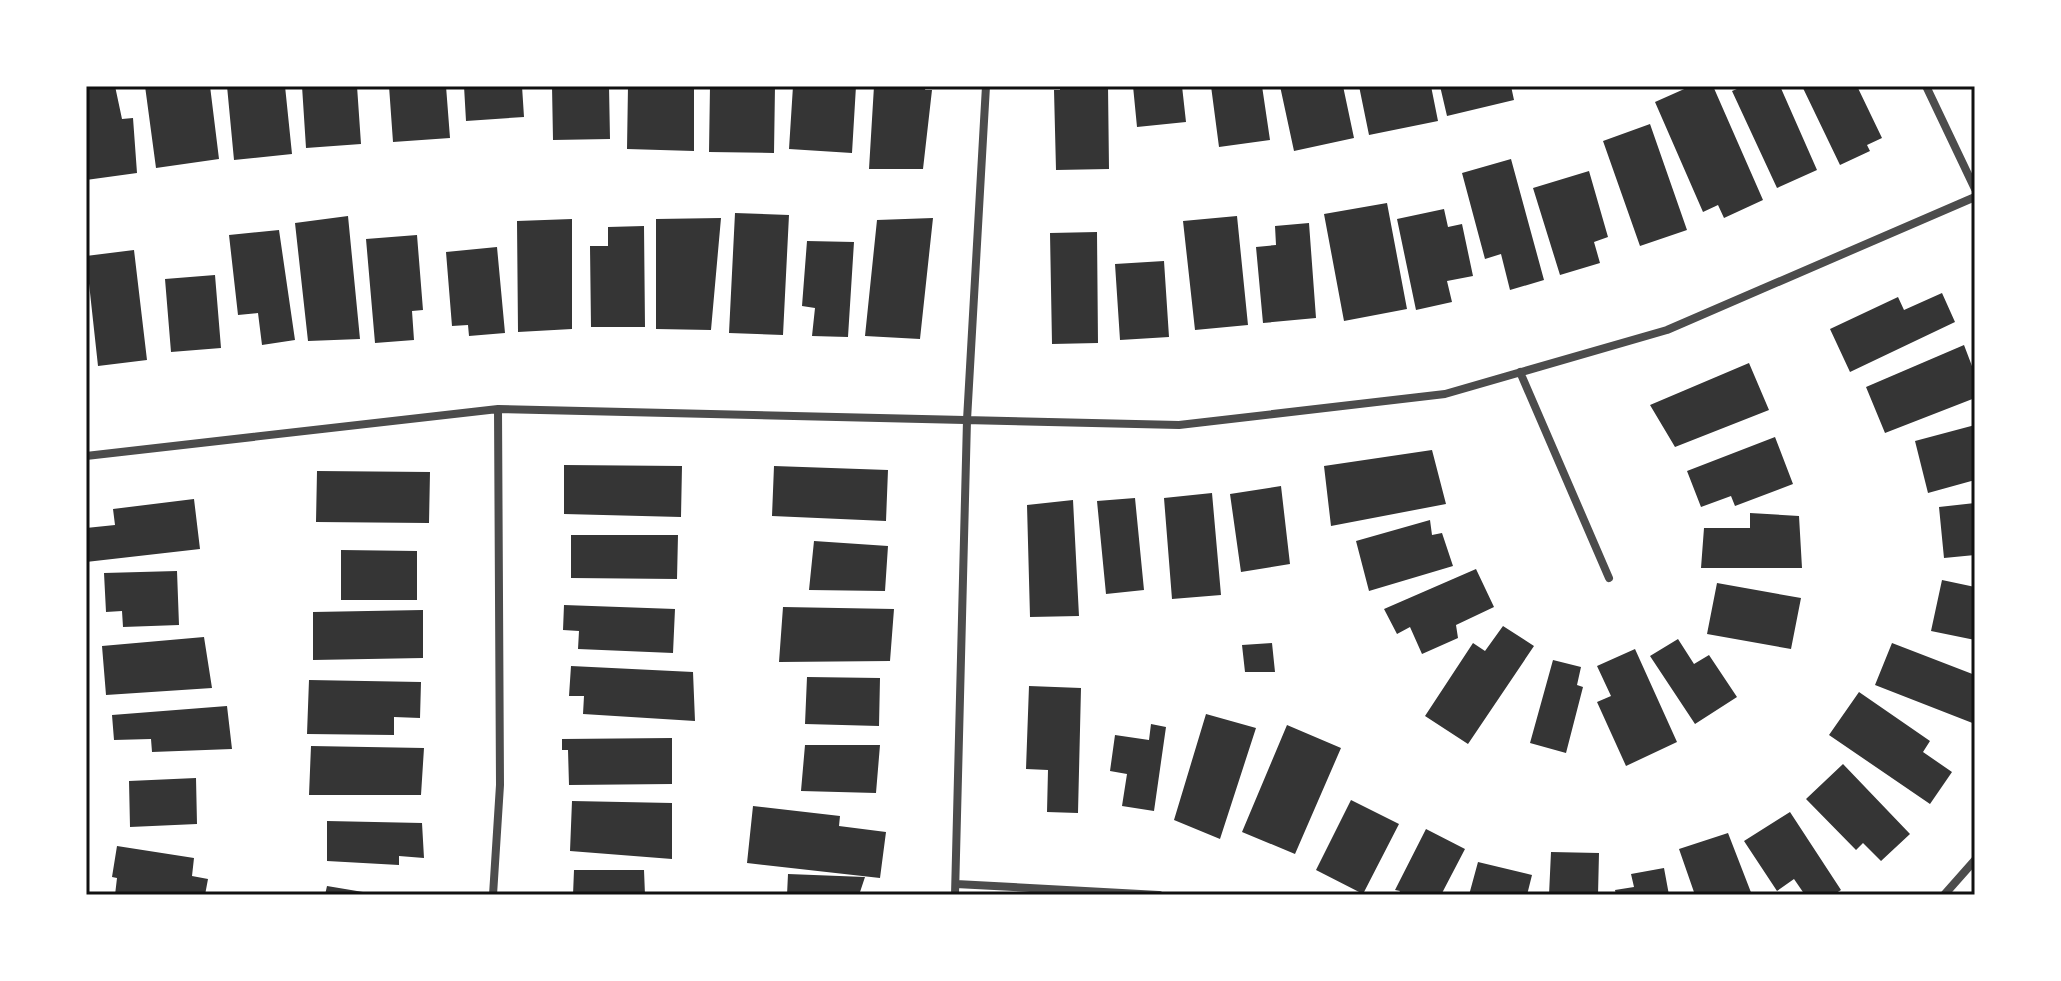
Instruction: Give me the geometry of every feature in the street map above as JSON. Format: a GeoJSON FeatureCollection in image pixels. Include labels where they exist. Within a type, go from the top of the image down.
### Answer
{"type":"FeatureCollection","features":[{"type":"Feature","properties":{"kind":"street"},"geometry":{"type":"LineString","coordinates":[[955,895],[967,420],[986,86]]}},
{"type":"Feature","properties":{"kind":"street"},"geometry":{"type":"LineString","coordinates":[[1926,86],[1975,189]]}},
{"type":"Feature","properties":{"kind":"street"},"geometry":{"type":"LineString","coordinates":[[86,456],[498,409],[1179,425],[1445,394],[1667,330],[1975,197]]}},
{"type":"Feature","properties":{"kind":"street"},"geometry":{"type":"LineString","coordinates":[[1520,372],[1609,578]]}},
{"type":"Feature","properties":{"kind":"street"},"geometry":{"type":"LineString","coordinates":[[493,895],[500,785],[498,409]]}},
{"type":"Feature","properties":{"kind":"street"},"geometry":{"type":"LineString","coordinates":[[1944,895],[1975,860]]}},
{"type":"Feature","properties":{"kind":"street"},"geometry":{"type":"LineString","coordinates":[[956,884],[1159,895]]}},
{"type":"Feature","properties":{"kind":"building"},"geometry":{"type":"Polygon","coordinates":[[[86,86],[115,86],[122,119],[133,118],[137,173],[86,180],[86,86]]]}},
{"type":"Feature","properties":{"kind":"building"},"geometry":{"type":"Polygon","coordinates":[[[145,86],[210,86],[219,159],[156,168],[145,86]]]}},
{"type":"Feature","properties":{"kind":"building"},"geometry":{"type":"Polygon","coordinates":[[[227,86],[285,86],[292,154],[234,160],[227,86]]]}},
{"type":"Feature","properties":{"kind":"building"},"geometry":{"type":"Polygon","coordinates":[[[302,86],[357,86],[361,144],[306,148],[302,86]]]}},
{"type":"Feature","properties":{"kind":"building"},"geometry":{"type":"Polygon","coordinates":[[[389,86],[446,86],[450,138],[393,142],[389,86]]]}},
{"type":"Feature","properties":{"kind":"building"},"geometry":{"type":"Polygon","coordinates":[[[464,86],[522,86],[524,117],[466,121],[464,86]]]}},
{"type":"Feature","properties":{"kind":"building"},"geometry":{"type":"Polygon","coordinates":[[[552,86],[609,86],[610,139],[553,140],[552,86]]]}},
{"type":"Feature","properties":{"kind":"building"},"geometry":{"type":"Polygon","coordinates":[[[628,86],[694,86],[694,151],[627,149],[628,86]]]}},
{"type":"Feature","properties":{"kind":"building"},"geometry":{"type":"Polygon","coordinates":[[[710,86],[775,86],[774,153],[709,152],[710,86]]]}},
{"type":"Feature","properties":{"kind":"building"},"geometry":{"type":"Polygon","coordinates":[[[793,86],[856,86],[852,153],[789,149],[793,86]]]}},
{"type":"Feature","properties":{"kind":"building"},"geometry":{"type":"Polygon","coordinates":[[[874,86],[926,86],[925,90],[932,90],[923,169],[869,169],[874,86]]]}},
{"type":"Feature","properties":{"kind":"building"},"geometry":{"type":"Polygon","coordinates":[[[1060,86],[1108,86],[1109,169],[1056,170],[1054,90],[1060,90],[1060,86]]]}},
{"type":"Feature","properties":{"kind":"building"},"geometry":{"type":"Polygon","coordinates":[[[1133,86],[1182,86],[1186,122],[1137,127],[1133,86]]]}},
{"type":"Feature","properties":{"kind":"building"},"geometry":{"type":"Polygon","coordinates":[[[1211,86],[1262,86],[1270,140],[1219,147],[1211,86]]]}},
{"type":"Feature","properties":{"kind":"building"},"geometry":{"type":"Polygon","coordinates":[[[1280,86],[1343,86],[1354,138],[1294,151],[1280,86]]]}},
{"type":"Feature","properties":{"kind":"building"},"geometry":{"type":"Polygon","coordinates":[[[1359,86],[1431,86],[1438,121],[1369,135],[1359,86]]]}},
{"type":"Feature","properties":{"kind":"building"},"geometry":{"type":"Polygon","coordinates":[[[1440,86],[1511,86],[1514,100],[1447,116],[1440,86]]]}},
{"type":"Feature","properties":{"kind":"building"},"geometry":{"type":"Polygon","coordinates":[[[1691,86],[1713,86],[1763,200],[1724,218],[1718,205],[1703,212],[1655,102],[1691,86]]]}},
{"type":"Feature","properties":{"kind":"building"},"geometry":{"type":"Polygon","coordinates":[[[1744,86],[1780,86],[1817,170],[1777,188],[1732,91],[1744,86]]]}},
{"type":"Feature","properties":{"kind":"building"},"geometry":{"type":"Polygon","coordinates":[[[1802,86],[1857,86],[1882,138],[1867,145],[1870,151],[1840,165],[1802,86]]]}},
{"type":"Feature","properties":{"kind":"building"},"geometry":{"type":"Polygon","coordinates":[[[1650,124],[1687,230],[1640,246],[1603,141],[1650,124]]]}},
{"type":"Feature","properties":{"kind":"building"},"geometry":{"type":"Polygon","coordinates":[[[1511,159],[1544,280],[1510,290],[1501,254],[1485,259],[1462,173],[1511,159]]]}},
{"type":"Feature","properties":{"kind":"building"},"geometry":{"type":"Polygon","coordinates":[[[1589,171],[1608,237],[1594,242],[1600,263],[1560,275],[1533,188],[1589,171]]]}},
{"type":"Feature","properties":{"kind":"building"},"geometry":{"type":"Polygon","coordinates":[[[1387,203],[1407,309],[1344,321],[1324,214],[1387,203]]]}},
{"type":"Feature","properties":{"kind":"building"},"geometry":{"type":"Polygon","coordinates":[[[1444,209],[1448,227],[1462,224],[1473,276],[1447,281],[1452,302],[1416,310],[1397,219],[1444,209]]]}},
{"type":"Feature","properties":{"kind":"building"},"geometry":{"type":"Polygon","coordinates":[[[735,213],[789,215],[783,335],[729,333],[735,213]]]}},
{"type":"Feature","properties":{"kind":"building"},"geometry":{"type":"Polygon","coordinates":[[[348,216],[360,339],[308,341],[295,223],[348,216]]]}},
{"type":"Feature","properties":{"kind":"building"},"geometry":{"type":"Polygon","coordinates":[[[1237,216],[1248,325],[1195,330],[1183,221],[1237,216]]]}},
{"type":"Feature","properties":{"kind":"building"},"geometry":{"type":"Polygon","coordinates":[[[721,218],[711,330],[656,329],[656,219],[721,218]]]}},
{"type":"Feature","properties":{"kind":"building"},"geometry":{"type":"Polygon","coordinates":[[[933,218],[920,339],[865,336],[877,220],[933,218]]]}},
{"type":"Feature","properties":{"kind":"building"},"geometry":{"type":"Polygon","coordinates":[[[572,219],[572,329],[518,332],[517,221],[572,219]]]}},
{"type":"Feature","properties":{"kind":"building"},"geometry":{"type":"Polygon","coordinates":[[[1309,223],[1316,318],[1263,323],[1256,247],[1276,245],[1275,226],[1309,223]]]}},
{"type":"Feature","properties":{"kind":"building"},"geometry":{"type":"Polygon","coordinates":[[[644,226],[645,327],[591,327],[590,246],[608,246],[608,227],[644,226]]]}},
{"type":"Feature","properties":{"kind":"building"},"geometry":{"type":"Polygon","coordinates":[[[279,230],[295,340],[262,345],[258,313],[238,315],[229,235],[279,230]]]}},
{"type":"Feature","properties":{"kind":"building"},"geometry":{"type":"Polygon","coordinates":[[[1097,232],[1098,343],[1052,344],[1050,233],[1097,232]]]}},
{"type":"Feature","properties":{"kind":"building"},"geometry":{"type":"Polygon","coordinates":[[[417,235],[423,310],[412,311],[414,340],[375,343],[366,239],[417,235]]]}},
{"type":"Feature","properties":{"kind":"building"},"geometry":{"type":"Polygon","coordinates":[[[807,241],[854,242],[848,337],[812,336],[815,308],[802,306],[807,241]]]}},
{"type":"Feature","properties":{"kind":"building"},"geometry":{"type":"Polygon","coordinates":[[[497,247],[505,333],[469,336],[468,325],[452,326],[446,252],[497,247]]]}},
{"type":"Feature","properties":{"kind":"building"},"geometry":{"type":"Polygon","coordinates":[[[134,250],[147,360],[98,366],[86,256],[134,250]]]}},
{"type":"Feature","properties":{"kind":"building"},"geometry":{"type":"Polygon","coordinates":[[[1164,261],[1169,337],[1120,340],[1115,264],[1164,261]]]}},
{"type":"Feature","properties":{"kind":"building"},"geometry":{"type":"Polygon","coordinates":[[[215,275],[221,348],[171,352],[165,279],[215,275]]]}},
{"type":"Feature","properties":{"kind":"building"},"geometry":{"type":"Polygon","coordinates":[[[1942,293],[1955,322],[1850,372],[1830,329],[1898,297],[1904,310],[1942,293]]]}},
{"type":"Feature","properties":{"kind":"building"},"geometry":{"type":"Polygon","coordinates":[[[1964,345],[1975,374],[1975,398],[1885,433],[1866,387],[1964,345]]]}},
{"type":"Feature","properties":{"kind":"building"},"geometry":{"type":"Polygon","coordinates":[[[1749,363],[1769,410],[1675,447],[1650,405],[1749,363]]]}},
{"type":"Feature","properties":{"kind":"building"},"geometry":{"type":"Polygon","coordinates":[[[1975,425],[1975,480],[1928,493],[1915,441],[1975,425]]]}},
{"type":"Feature","properties":{"kind":"building"},"geometry":{"type":"Polygon","coordinates":[[[1775,437],[1793,484],[1735,506],[1731,496],[1701,507],[1687,471],[1775,437]]]}},
{"type":"Feature","properties":{"kind":"building"},"geometry":{"type":"Polygon","coordinates":[[[1432,450],[1446,504],[1331,526],[1324,466],[1432,450]]]}},
{"type":"Feature","properties":{"kind":"building"},"geometry":{"type":"Polygon","coordinates":[[[564,465],[682,466],[681,517],[564,514],[564,465]]]}},
{"type":"Feature","properties":{"kind":"building"},"geometry":{"type":"Polygon","coordinates":[[[774,466],[888,470],[886,521],[772,516],[774,466]]]}},
{"type":"Feature","properties":{"kind":"building"},"geometry":{"type":"Polygon","coordinates":[[[317,471],[430,472],[429,523],[316,522],[317,471]]]}},
{"type":"Feature","properties":{"kind":"building"},"geometry":{"type":"Polygon","coordinates":[[[1281,486],[1290,564],[1241,572],[1230,494],[1281,486]]]}},
{"type":"Feature","properties":{"kind":"building"},"geometry":{"type":"Polygon","coordinates":[[[1212,493],[1221,595],[1172,599],[1164,498],[1212,493]]]}},
{"type":"Feature","properties":{"kind":"building"},"geometry":{"type":"Polygon","coordinates":[[[1135,498],[1144,590],[1106,594],[1097,501],[1135,498]]]}},
{"type":"Feature","properties":{"kind":"building"},"geometry":{"type":"Polygon","coordinates":[[[194,499],[200,549],[86,562],[86,528],[115,525],[113,509],[194,499]]]}},
{"type":"Feature","properties":{"kind":"building"},"geometry":{"type":"Polygon","coordinates":[[[1073,500],[1079,616],[1030,617],[1027,505],[1073,500]]]}},
{"type":"Feature","properties":{"kind":"building"},"geometry":{"type":"Polygon","coordinates":[[[1975,503],[1975,555],[1944,558],[1939,507],[1975,503]]]}},
{"type":"Feature","properties":{"kind":"building"},"geometry":{"type":"Polygon","coordinates":[[[1750,513],[1799,516],[1802,568],[1701,568],[1704,528],[1750,528],[1750,513]]]}},
{"type":"Feature","properties":{"kind":"building"},"geometry":{"type":"Polygon","coordinates":[[[1430,520],[1432,535],[1442,533],[1453,566],[1369,591],[1356,541],[1430,520]]]}},
{"type":"Feature","properties":{"kind":"building"},"geometry":{"type":"Polygon","coordinates":[[[571,535],[678,535],[677,579],[571,578],[571,535]]]}},
{"type":"Feature","properties":{"kind":"building"},"geometry":{"type":"Polygon","coordinates":[[[814,541],[888,546],[885,591],[809,590],[814,541]]]}},
{"type":"Feature","properties":{"kind":"building"},"geometry":{"type":"Polygon","coordinates":[[[341,550],[417,551],[417,600],[341,600],[341,550]]]}},
{"type":"Feature","properties":{"kind":"building"},"geometry":{"type":"Polygon","coordinates":[[[1476,569],[1494,607],[1456,625],[1458,638],[1422,654],[1410,627],[1397,634],[1384,609],[1476,569]]]}},
{"type":"Feature","properties":{"kind":"building"},"geometry":{"type":"Polygon","coordinates":[[[177,571],[179,625],[123,627],[122,611],[106,612],[104,573],[177,571]]]}},
{"type":"Feature","properties":{"kind":"building"},"geometry":{"type":"Polygon","coordinates":[[[1942,580],[1975,587],[1975,640],[1931,631],[1942,580]]]}},
{"type":"Feature","properties":{"kind":"building"},"geometry":{"type":"Polygon","coordinates":[[[1717,583],[1801,598],[1791,649],[1707,634],[1717,583]]]}},
{"type":"Feature","properties":{"kind":"building"},"geometry":{"type":"Polygon","coordinates":[[[564,605],[675,609],[673,653],[578,649],[579,631],[563,630],[564,605]]]}},
{"type":"Feature","properties":{"kind":"building"},"geometry":{"type":"Polygon","coordinates":[[[783,607],[894,609],[890,661],[779,662],[783,607]]]}},
{"type":"Feature","properties":{"kind":"building"},"geometry":{"type":"Polygon","coordinates":[[[423,610],[423,658],[313,660],[313,612],[423,610]]]}},
{"type":"Feature","properties":{"kind":"building"},"geometry":{"type":"Polygon","coordinates":[[[1503,626],[1534,646],[1468,744],[1425,716],[1473,643],[1485,651],[1503,626]]]}},
{"type":"Feature","properties":{"kind":"building"},"geometry":{"type":"Polygon","coordinates":[[[204,637],[212,688],[106,695],[102,646],[204,637]]]}},
{"type":"Feature","properties":{"kind":"building"},"geometry":{"type":"Polygon","coordinates":[[[1678,639],[1694,664],[1709,655],[1737,697],[1695,724],[1650,656],[1678,639]]]}},
{"type":"Feature","properties":{"kind":"building"},"geometry":{"type":"Polygon","coordinates":[[[1272,643],[1275,672],[1245,672],[1242,645],[1272,643]]]}},
{"type":"Feature","properties":{"kind":"building"},"geometry":{"type":"Polygon","coordinates":[[[1892,643],[1975,675],[1975,724],[1875,685],[1892,643]]]}},
{"type":"Feature","properties":{"kind":"building"},"geometry":{"type":"Polygon","coordinates":[[[1635,649],[1677,742],[1626,766],[1597,702],[1611,696],[1597,666],[1635,649]]]}},
{"type":"Feature","properties":{"kind":"building"},"geometry":{"type":"Polygon","coordinates":[[[1553,660],[1581,667],[1577,685],[1583,687],[1566,753],[1530,743],[1553,660]]]}},
{"type":"Feature","properties":{"kind":"building"},"geometry":{"type":"Polygon","coordinates":[[[571,666],[693,672],[695,721],[583,714],[584,696],[569,696],[571,666]]]}},
{"type":"Feature","properties":{"kind":"building"},"geometry":{"type":"Polygon","coordinates":[[[807,677],[880,678],[879,726],[805,724],[807,677]]]}},
{"type":"Feature","properties":{"kind":"building"},"geometry":{"type":"Polygon","coordinates":[[[309,680],[421,682],[420,718],[394,717],[394,735],[307,734],[309,680]]]}},
{"type":"Feature","properties":{"kind":"building"},"geometry":{"type":"Polygon","coordinates":[[[1029,686],[1081,688],[1078,813],[1047,812],[1048,770],[1026,769],[1029,686]]]}},
{"type":"Feature","properties":{"kind":"building"},"geometry":{"type":"Polygon","coordinates":[[[1859,692],[1930,741],[1923,752],[1952,772],[1930,804],[1829,735],[1859,692]]]}},
{"type":"Feature","properties":{"kind":"building"},"geometry":{"type":"Polygon","coordinates":[[[227,706],[232,749],[152,752],[151,739],[114,740],[112,715],[227,706]]]}},
{"type":"Feature","properties":{"kind":"building"},"geometry":{"type":"Polygon","coordinates":[[[1206,714],[1256,728],[1220,839],[1174,820],[1206,714]]]}},
{"type":"Feature","properties":{"kind":"building"},"geometry":{"type":"Polygon","coordinates":[[[1151,724],[1166,727],[1154,811],[1122,806],[1127,774],[1110,771],[1115,735],[1149,740],[1151,724]]]}},
{"type":"Feature","properties":{"kind":"building"},"geometry":{"type":"Polygon","coordinates":[[[1287,725],[1341,748],[1295,854],[1242,832],[1287,725]]]}},
{"type":"Feature","properties":{"kind":"building"},"geometry":{"type":"Polygon","coordinates":[[[672,738],[672,784],[569,785],[568,750],[562,750],[562,739],[672,738]]]}},
{"type":"Feature","properties":{"kind":"building"},"geometry":{"type":"Polygon","coordinates":[[[805,745],[880,745],[876,793],[801,791],[805,745]]]}},
{"type":"Feature","properties":{"kind":"building"},"geometry":{"type":"Polygon","coordinates":[[[311,746],[424,748],[421,795],[309,795],[311,746]]]}},
{"type":"Feature","properties":{"kind":"building"},"geometry":{"type":"Polygon","coordinates":[[[1843,764],[1910,834],[1881,861],[1863,843],[1856,850],[1806,799],[1843,764]]]}},
{"type":"Feature","properties":{"kind":"building"},"geometry":{"type":"Polygon","coordinates":[[[196,778],[197,824],[130,827],[129,781],[196,778]]]}},
{"type":"Feature","properties":{"kind":"building"},"geometry":{"type":"Polygon","coordinates":[[[1351,800],[1399,824],[1363,894],[1316,870],[1351,800]]]}},
{"type":"Feature","properties":{"kind":"building"},"geometry":{"type":"Polygon","coordinates":[[[572,801],[672,803],[672,859],[570,851],[572,801]]]}},
{"type":"Feature","properties":{"kind":"building"},"geometry":{"type":"Polygon","coordinates":[[[753,806],[840,816],[839,826],[886,832],[880,878],[747,863],[753,806]]]}},
{"type":"Feature","properties":{"kind":"building"},"geometry":{"type":"Polygon","coordinates":[[[1790,812],[1841,890],[1833,895],[1805,895],[1794,879],[1777,891],[1744,841],[1790,812]]]}},
{"type":"Feature","properties":{"kind":"building"},"geometry":{"type":"Polygon","coordinates":[[[327,821],[422,823],[424,858],[399,856],[399,865],[327,861],[327,821]]]}},
{"type":"Feature","properties":{"kind":"building"},"geometry":{"type":"Polygon","coordinates":[[[1426,829],[1465,849],[1441,895],[1398,895],[1400,891],[1395,890],[1426,829]]]}},
{"type":"Feature","properties":{"kind":"building"},"geometry":{"type":"Polygon","coordinates":[[[1728,833],[1752,895],[1695,895],[1679,849],[1728,833]]]}},
{"type":"Feature","properties":{"kind":"building"},"geometry":{"type":"Polygon","coordinates":[[[117,846],[194,858],[192,876],[208,879],[205,895],[115,895],[117,878],[112,877],[117,846]]]}},
{"type":"Feature","properties":{"kind":"building"},"geometry":{"type":"Polygon","coordinates":[[[1551,852],[1599,853],[1598,895],[1549,895],[1551,852]]]}},
{"type":"Feature","properties":{"kind":"building"},"geometry":{"type":"Polygon","coordinates":[[[1478,862],[1532,875],[1527,895],[1469,895],[1478,862]]]}},
{"type":"Feature","properties":{"kind":"building"},"geometry":{"type":"Polygon","coordinates":[[[1664,868],[1669,895],[1616,895],[1615,890],[1634,887],[1631,874],[1664,868]]]}},
{"type":"Feature","properties":{"kind":"building"},"geometry":{"type":"Polygon","coordinates":[[[574,870],[644,870],[645,895],[573,895],[574,870]]]}},
{"type":"Feature","properties":{"kind":"building"},"geometry":{"type":"Polygon","coordinates":[[[788,874],[865,877],[859,895],[787,895],[788,874]]]}},
{"type":"Feature","properties":{"kind":"building"},"geometry":{"type":"Polygon","coordinates":[[[327,886],[369,893],[369,895],[325,895],[327,886]]]}}]}
